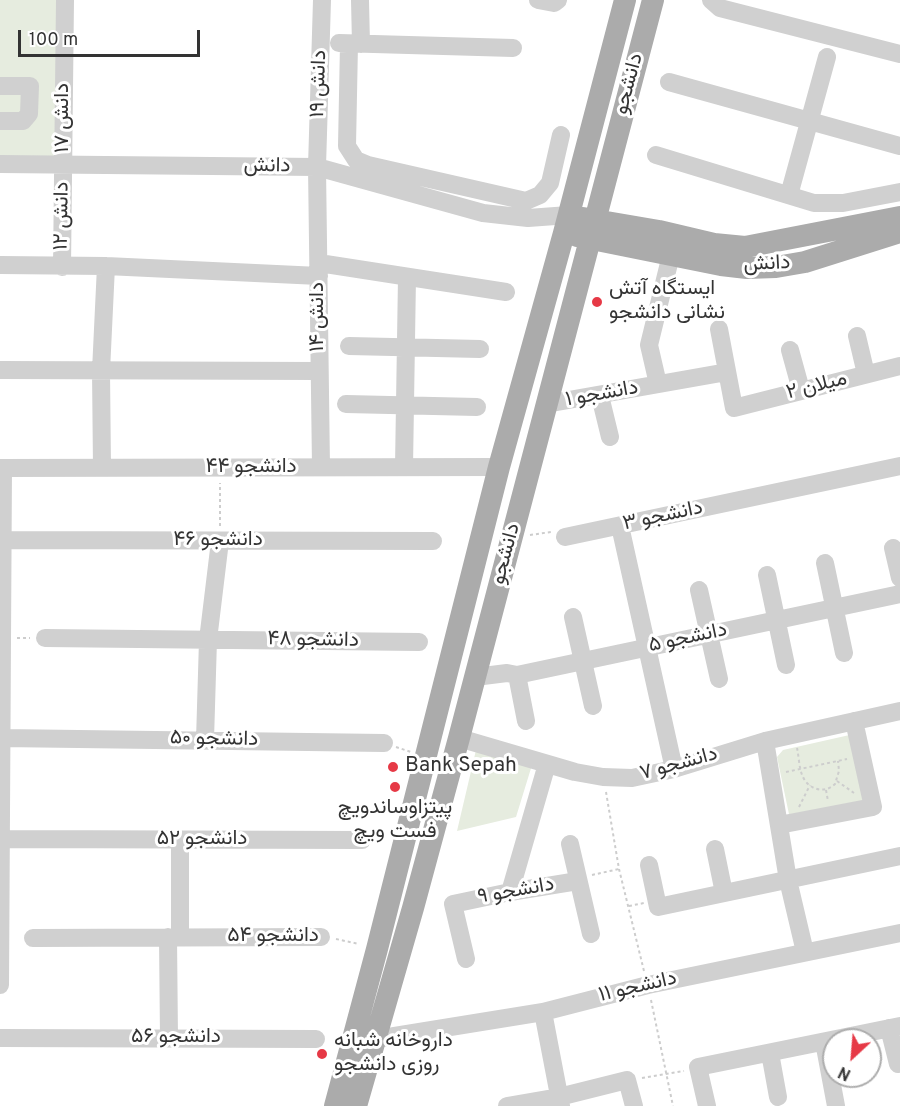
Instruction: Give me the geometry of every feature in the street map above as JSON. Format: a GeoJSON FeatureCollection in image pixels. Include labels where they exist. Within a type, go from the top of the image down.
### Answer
{"type":"FeatureCollection","features":[{"type":"Feature","properties":{"kind":"main road","name":"دانشجو"},"geometry":{"type":"LineString","coordinates":[[335,1106],[377,950],[499,467],[567,224],[626,0]]}},
{"type":"Feature","properties":{"kind":"main road","name":"دانشجو"},"geometry":{"type":"LineString","coordinates":[[356,1106],[459,738],[653,0]]}},
{"type":"Feature","properties":{"kind":"main road","name":"دانش"},"geometry":{"type":"LineString","coordinates":[[567,224],[593,229],[671,255],[738,267],[776,267],[805,262],[900,230]]}},
{"type":"Feature","properties":{"kind":"main road","name":"دانش"},"geometry":{"type":"LineString","coordinates":[[593,229],[659,231],[714,244],[745,247],[900,230]]}},
{"type":"Feature","properties":{"kind":"main road"},"geometry":{"type":"LineString","coordinates":[[475,561],[481,572],[488,575],[494,575],[503,570]]}},
{"type":"Feature","properties":{"kind":"main road"},"geometry":{"type":"LineString","coordinates":[[465,598],[481,591],[495,602]]}},
{"type":"Feature","properties":{"kind":"street","name":"دانش ۱۷"},"geometry":{"type":"LineString","coordinates":[[64,165],[65,0]]}},
{"type":"Feature","properties":{"kind":"street","name":"دانش ۱۹"},"geometry":{"type":"LineString","coordinates":[[317,167],[322,0]]}},
{"type":"Feature","properties":{"kind":"street"},"geometry":{"type":"LineString","coordinates":[[360,0],[347,146],[356,160],[368,165],[526,201],[540,195],[550,183],[561,135]]}},
{"type":"Feature","properties":{"kind":"street"},"geometry":{"type":"LineString","coordinates":[[538,0],[554,3],[558,0]]}},
{"type":"Feature","properties":{"kind":"street"},"geometry":{"type":"LineString","coordinates":[[711,0],[720,8],[900,54]]}},
{"type":"Feature","properties":{"kind":"street"},"geometry":{"type":"LineString","coordinates":[[322,43],[513,48]]}},
{"type":"Feature","properties":{"kind":"street"},"geometry":{"type":"LineString","coordinates":[[789,195],[827,57]]}},
{"type":"Feature","properties":{"kind":"street"},"geometry":{"type":"LineString","coordinates":[[669,82],[900,146]]}},
{"type":"Feature","properties":{"kind":"street"},"geometry":{"type":"LineString","coordinates":[[0,86],[30,86],[29,114],[23,121],[0,121]]}},
{"type":"Feature","properties":{"kind":"street"},"geometry":{"type":"LineString","coordinates":[[656,155],[814,203],[829,204],[900,192]]}},
{"type":"Feature","properties":{"kind":"street","name":"دانش"},"geometry":{"type":"LineString","coordinates":[[0,164],[317,167],[483,213],[567,224]]}},
{"type":"Feature","properties":{"kind":"street","name":"دانش ۱۲"},"geometry":{"type":"LineString","coordinates":[[62,267],[64,165]]}},
{"type":"Feature","properties":{"kind":"street","name":"دانش ۱۴"},"geometry":{"type":"LineString","coordinates":[[317,167],[321,467]]}},
{"type":"Feature","properties":{"kind":"street"},"geometry":{"type":"LineString","coordinates":[[658,384],[649,345],[671,255]]}},
{"type":"Feature","properties":{"kind":"street"},"geometry":{"type":"LineString","coordinates":[[0,266],[319,270],[407,277],[506,292]]}},
{"type":"Feature","properties":{"kind":"street"},"geometry":{"type":"LineString","coordinates":[[102,468],[101,371],[106,266]]}},
{"type":"Feature","properties":{"kind":"street"},"geometry":{"type":"LineString","coordinates":[[404,467],[407,277]]}},
{"type":"Feature","properties":{"kind":"street"},"geometry":{"type":"LineString","coordinates":[[719,329],[727,372]]}},
{"type":"Feature","properties":{"kind":"street"},"geometry":{"type":"LineString","coordinates":[[857,336],[866,374]]}},
{"type":"Feature","properties":{"kind":"street"},"geometry":{"type":"LineString","coordinates":[[349,346],[480,349]]}},
{"type":"Feature","properties":{"kind":"street"},"geometry":{"type":"LineString","coordinates":[[790,350],[801,390]]}},
{"type":"Feature","properties":{"kind":"street","name":"میلان ۲"},"geometry":{"type":"LineString","coordinates":[[727,372],[734,408],[900,366]]}},
{"type":"Feature","properties":{"kind":"street"},"geometry":{"type":"LineString","coordinates":[[0,370],[319,371]]}},
{"type":"Feature","properties":{"kind":"street","name":"دانشجو ۱"},"geometry":{"type":"LineString","coordinates":[[546,404],[727,372]]}},
{"type":"Feature","properties":{"kind":"street"},"geometry":{"type":"LineString","coordinates":[[600,396],[610,437]]}},
{"type":"Feature","properties":{"kind":"street"},"geometry":{"type":"LineString","coordinates":[[346,404],[477,407]]}},
{"type":"Feature","properties":{"kind":"street","name":"دانشجو ۳"},"geometry":{"type":"LineString","coordinates":[[565,537],[900,466]]}},
{"type":"Feature","properties":{"kind":"street","name":"دانشجو ۴۴"},"geometry":{"type":"LineString","coordinates":[[2,468],[499,467]]}},
{"type":"Feature","properties":{"kind":"street"},"geometry":{"type":"LineString","coordinates":[[0,985],[2,468]]}},
{"type":"Feature","properties":{"kind":"street"},"geometry":{"type":"LineString","coordinates":[[620,526],[674,769]]}},
{"type":"Feature","properties":{"kind":"street","name":"دانشجو ۴۶"},"geometry":{"type":"LineString","coordinates":[[3,540],[433,541]]}},
{"type":"Feature","properties":{"kind":"street"},"geometry":{"type":"LineString","coordinates":[[205,740],[208,640],[220,540]]}},
{"type":"Feature","properties":{"kind":"street"},"geometry":{"type":"LineString","coordinates":[[893,548],[900,578]]}},
{"type":"Feature","properties":{"kind":"street"},"geometry":{"type":"LineString","coordinates":[[825,563],[844,653]]}},
{"type":"Feature","properties":{"kind":"street"},"geometry":{"type":"LineString","coordinates":[[766,575],[786,665]]}},
{"type":"Feature","properties":{"kind":"street"},"geometry":{"type":"LineString","coordinates":[[699,590],[719,680]]}},
{"type":"Feature","properties":{"kind":"street","name":"دانشجو ۵"},"geometry":{"type":"LineString","coordinates":[[475,677],[507,673],[517,675],[900,594]]}},
{"type":"Feature","properties":{"kind":"street"},"geometry":{"type":"LineString","coordinates":[[573,616],[593,706]]}},
{"type":"Feature","properties":{"kind":"street","name":"دانشجو ۴۸"},"geometry":{"type":"LineString","coordinates":[[45,638],[419,642]]}},
{"type":"Feature","properties":{"kind":"street"},"geometry":{"type":"LineString","coordinates":[[517,675],[526,721]]}},
{"type":"Feature","properties":{"kind":"street","name":"دانشجو ۷"},"geometry":{"type":"LineString","coordinates":[[459,738],[575,772],[603,777],[632,778],[674,769],[765,741],[900,711]]}},
{"type":"Feature","properties":{"kind":"street"},"geometry":{"type":"LineString","coordinates":[[779,825],[873,807],[855,721]]}},
{"type":"Feature","properties":{"kind":"street","name":"دانشجو ۵۰"},"geometry":{"type":"LineString","coordinates":[[2,738],[384,743]]}},
{"type":"Feature","properties":{"kind":"street"},"geometry":{"type":"LineString","coordinates":[[765,741],[788,880],[805,952]]}},
{"type":"Feature","properties":{"kind":"street"},"geometry":{"type":"LineString","coordinates":[[510,892],[547,764]]}},
{"type":"Feature","properties":{"kind":"street","name":"دانشجو ۵۲"},"geometry":{"type":"LineString","coordinates":[[1,839],[362,840]]}},
{"type":"Feature","properties":{"kind":"street"},"geometry":{"type":"LineString","coordinates":[[169,1038],[180,840]]}},
{"type":"Feature","properties":{"kind":"street"},"geometry":{"type":"LineString","coordinates":[[570,844],[591,934]]}},
{"type":"Feature","properties":{"kind":"street"},"geometry":{"type":"LineString","coordinates":[[715,849],[724,893]]}},
{"type":"Feature","properties":{"kind":"street"},"geometry":{"type":"LineString","coordinates":[[649,865],[658,907],[900,856]]}},
{"type":"Feature","properties":{"kind":"street","name":"دانشجو ۹"},"geometry":{"type":"LineString","coordinates":[[466,959],[453,904],[578,879]]}},
{"type":"Feature","properties":{"kind":"street","name":"دانشجو ۱۱"},"geometry":{"type":"LineString","coordinates":[[376,1039],[543,1012],[648,985],[900,933]]}},
{"type":"Feature","properties":{"kind":"street","name":"دانشجو ۵۴"},"geometry":{"type":"LineString","coordinates":[[33,938],[321,937]]}},
{"type":"Feature","properties":{"kind":"street"},"geometry":{"type":"LineString","coordinates":[[543,1012],[560,1102]]}},
{"type":"Feature","properties":{"kind":"street"},"geometry":{"type":"LineString","coordinates":[[895,1027],[898,1064]]}},
{"type":"Feature","properties":{"kind":"street","name":"دانشجو ۵۶"},"geometry":{"type":"LineString","coordinates":[[0,1038],[316,1039]]}},
{"type":"Feature","properties":{"kind":"street"},"geometry":{"type":"LineString","coordinates":[[707,1106],[698,1067],[822,1042]]}},
{"type":"Feature","properties":{"kind":"street"},"geometry":{"type":"LineString","coordinates":[[770,1053],[778,1097]]}},
{"type":"Feature","properties":{"kind":"street"},"geometry":{"type":"LineString","coordinates":[[507,1106],[560,1102],[627,1080],[634,1106]]}},
{"type":"Feature","properties":{"kind":"street"},"geometry":{"type":"LineString","coordinates":[[833,1088],[836,1106]]}},
{"type":"Feature","properties":{"kind":"path"},"geometry":{"type":"LineString","coordinates":[[220,468],[220,540]]}},
{"type":"Feature","properties":{"kind":"path"},"geometry":{"type":"LineString","coordinates":[[512,537],[550,532],[565,537]]}},
{"type":"Feature","properties":{"kind":"path"},"geometry":{"type":"LineString","coordinates":[[2,638],[45,638]]}},
{"type":"Feature","properties":{"kind":"path"},"geometry":{"type":"LineString","coordinates":[[795,734],[804,780],[816,789],[822,791],[831,789],[835,784],[839,771],[838,761]]}},
{"type":"Feature","properties":{"kind":"path"},"geometry":{"type":"LineString","coordinates":[[384,743],[425,756]]}},
{"type":"Feature","properties":{"kind":"path"},"geometry":{"type":"LineString","coordinates":[[771,775],[862,755]]}},
{"type":"Feature","properties":{"kind":"path"},"geometry":{"type":"LineString","coordinates":[[603,777],[619,869],[648,985],[673,1106]]}},
{"type":"Feature","properties":{"kind":"path"},"geometry":{"type":"LineString","coordinates":[[578,879],[619,869]]}},
{"type":"Feature","properties":{"kind":"path","name":"دانشجو ۵۴"},"geometry":{"type":"LineString","coordinates":[[321,937],[344,940],[377,950]]}},
{"type":"Feature","properties":{"kind":"path"},"geometry":{"type":"LineString","coordinates":[[627,1080],[668,1075],[698,1067]]}},
{"type":"Feature","properties":{"kind":"shaded area"},"geometry":{"type":"Polygon","coordinates":[[[0,0],[57,0],[56,158],[0,157],[0,0]]]}},
{"type":"Feature","properties":{"kind":"shaded area"},"geometry":{"type":"Polygon","coordinates":[[[854,734],[868,803],[790,819],[777,757],[783,750],[854,734]]]}},
{"type":"Feature","properties":{"kind":"shaded area"},"geometry":{"type":"Polygon","coordinates":[[[476,750],[532,765],[516,817],[457,831],[476,750]]]}},
{"type":"Feature","properties":{"kind":"place","name":"ایستگاه آتش نشانی دانشجو"},"geometry":{"type":"Point","coordinates":[597,302]}},
{"type":"Feature","properties":{"kind":"place","name":"Bank Sepah"},"geometry":{"type":"Point","coordinates":[393,767]}},
{"type":"Feature","properties":{"kind":"place","name":"پیتزاوساندویچ فست ویچ"},"geometry":{"type":"Point","coordinates":[395,787]}},
{"type":"Feature","properties":{"kind":"place","name":"داروخانه شبانه روزی دانشجو"},"geometry":{"type":"Point","coordinates":[322,1054]}}]}
